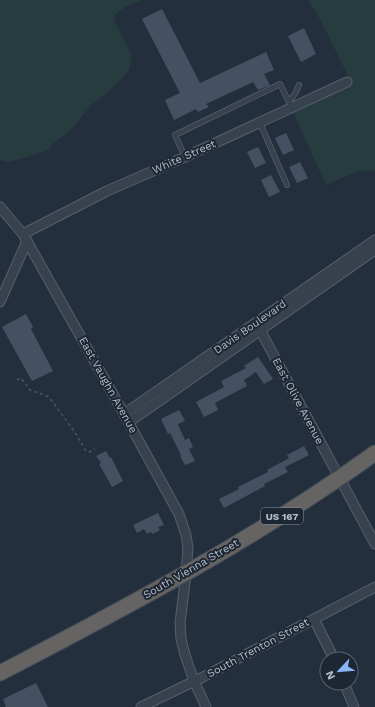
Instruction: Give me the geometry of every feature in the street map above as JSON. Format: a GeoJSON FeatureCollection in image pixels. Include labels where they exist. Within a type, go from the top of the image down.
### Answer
{"type":"FeatureCollection","features":[{"type":"Feature","properties":{"kind":"highway","name":"South Vienna Street"},"geometry":{"type":"LineString","coordinates":[[0,673],[186,574],[247,538],[339,479],[375,453]]}},
{"type":"Feature","properties":{"kind":"street","name":"White Street"},"geometry":{"type":"LineString","coordinates":[[25,238],[106,191],[260,123],[291,105],[347,82]]}},
{"type":"Feature","properties":{"kind":"street","name":"East Vaughn Avenue"},"geometry":{"type":"LineString","coordinates":[[0,207],[25,238],[127,418],[179,514],[186,535],[188,548],[180,623],[185,655],[194,681],[206,707]]}},
{"type":"Feature","properties":{"kind":"street"},"geometry":{"type":"LineString","coordinates":[[0,302],[25,238]]}},
{"type":"Feature","properties":{"kind":"street","name":"Davis Boulevard"},"geometry":{"type":"LineString","coordinates":[[258,327],[375,240]]}},
{"type":"Feature","properties":{"kind":"street","name":"Davis Boulevard"},"geometry":{"type":"LineString","coordinates":[[127,418],[258,327],[375,250]]}},
{"type":"Feature","properties":{"kind":"street","name":"East Olive Avenue"},"geometry":{"type":"LineString","coordinates":[[258,327],[375,544]]}},
{"type":"Feature","properties":{"kind":"street","name":"South Trenton Street"},"geometry":{"type":"LineString","coordinates":[[141,707],[375,587]]}},
{"type":"Feature","properties":{"kind":"street"},"geometry":{"type":"LineString","coordinates":[[314,619],[330,651]]}},
{"type":"Feature","properties":{"kind":"street"},"geometry":{"type":"LineString","coordinates":[[347,691],[354,707]]}},
{"type":"Feature","properties":{"kind":"lane"},"geometry":{"type":"LineString","coordinates":[[185,157],[175,134],[280,84],[291,105]]}},
{"type":"Feature","properties":{"kind":"lane"},"geometry":{"type":"LineString","coordinates":[[291,105],[299,84]]}},
{"type":"Feature","properties":{"kind":"lane"},"geometry":{"type":"LineString","coordinates":[[260,123],[287,185]]}},
{"type":"Feature","properties":{"kind":"path"},"geometry":{"type":"LineString","coordinates":[[17,380],[21,378],[30,390],[50,398],[76,434],[86,451],[89,452],[95,449]]}},
{"type":"Feature","properties":{"kind":"green space"},"geometry":{"type":"Polygon","coordinates":[[[0,0],[142,0],[128,5],[114,15],[115,22],[132,56],[129,70],[114,87],[92,104],[70,131],[53,143],[48,150],[8,162],[0,160],[0,0]]]}},
{"type":"Feature","properties":{"kind":"green space"},"geometry":{"type":"Polygon","coordinates":[[[308,0],[375,0],[375,171],[370,170],[358,172],[326,185],[293,112],[352,84],[321,21],[308,0]]]}},
{"type":"Feature","properties":{"kind":"building"},"geometry":{"type":"Polygon","coordinates":[[[162,9],[200,83],[266,52],[274,70],[264,74],[270,85],[258,90],[253,82],[206,104],[209,107],[198,112],[196,109],[174,120],[165,100],[180,93],[142,19],[162,9]]]}},
{"type":"Feature","properties":{"kind":"building"},"geometry":{"type":"Polygon","coordinates":[[[304,28],[316,54],[301,62],[288,36],[304,28]]]}},
{"type":"Feature","properties":{"kind":"building"},"geometry":{"type":"Polygon","coordinates":[[[286,133],[294,150],[283,155],[275,138],[286,133]]]}},
{"type":"Feature","properties":{"kind":"building"},"geometry":{"type":"Polygon","coordinates":[[[258,147],[266,163],[255,168],[247,152],[258,147]]]}},
{"type":"Feature","properties":{"kind":"building"},"geometry":{"type":"Polygon","coordinates":[[[300,162],[308,178],[297,183],[289,167],[300,162]]]}},
{"type":"Feature","properties":{"kind":"building"},"geometry":{"type":"Polygon","coordinates":[[[271,175],[280,192],[269,197],[261,180],[271,175]]]}},
{"type":"Feature","properties":{"kind":"building"},"geometry":{"type":"Polygon","coordinates":[[[26,314],[33,327],[31,329],[53,371],[32,381],[2,327],[26,314]]]}},
{"type":"Feature","properties":{"kind":"building"},"geometry":{"type":"Polygon","coordinates":[[[258,357],[273,379],[264,384],[256,372],[244,380],[247,386],[215,403],[218,410],[204,417],[196,402],[224,387],[221,381],[246,368],[244,366],[258,357]]]}},
{"type":"Feature","properties":{"kind":"building"},"geometry":{"type":"Polygon","coordinates":[[[179,410],[185,421],[178,424],[185,440],[189,438],[193,447],[189,449],[195,461],[185,465],[170,433],[168,434],[161,419],[179,410]]]}},
{"type":"Feature","properties":{"kind":"building"},"geometry":{"type":"Polygon","coordinates":[[[304,446],[309,455],[285,467],[288,472],[264,484],[265,486],[224,508],[219,499],[239,489],[238,487],[268,472],[267,470],[289,458],[287,455],[304,446]]]}},
{"type":"Feature","properties":{"kind":"building"},"geometry":{"type":"Polygon","coordinates":[[[106,451],[110,458],[111,457],[123,481],[112,487],[99,464],[101,463],[96,456],[106,451]]]}},
{"type":"Feature","properties":{"kind":"building"},"geometry":{"type":"Polygon","coordinates":[[[158,513],[164,525],[158,527],[160,530],[153,534],[151,532],[147,534],[144,529],[137,533],[133,525],[158,513]]]}},
{"type":"Feature","properties":{"kind":"building"},"geometry":{"type":"Polygon","coordinates":[[[36,683],[48,707],[6,707],[3,699],[36,683]]]}}]}
